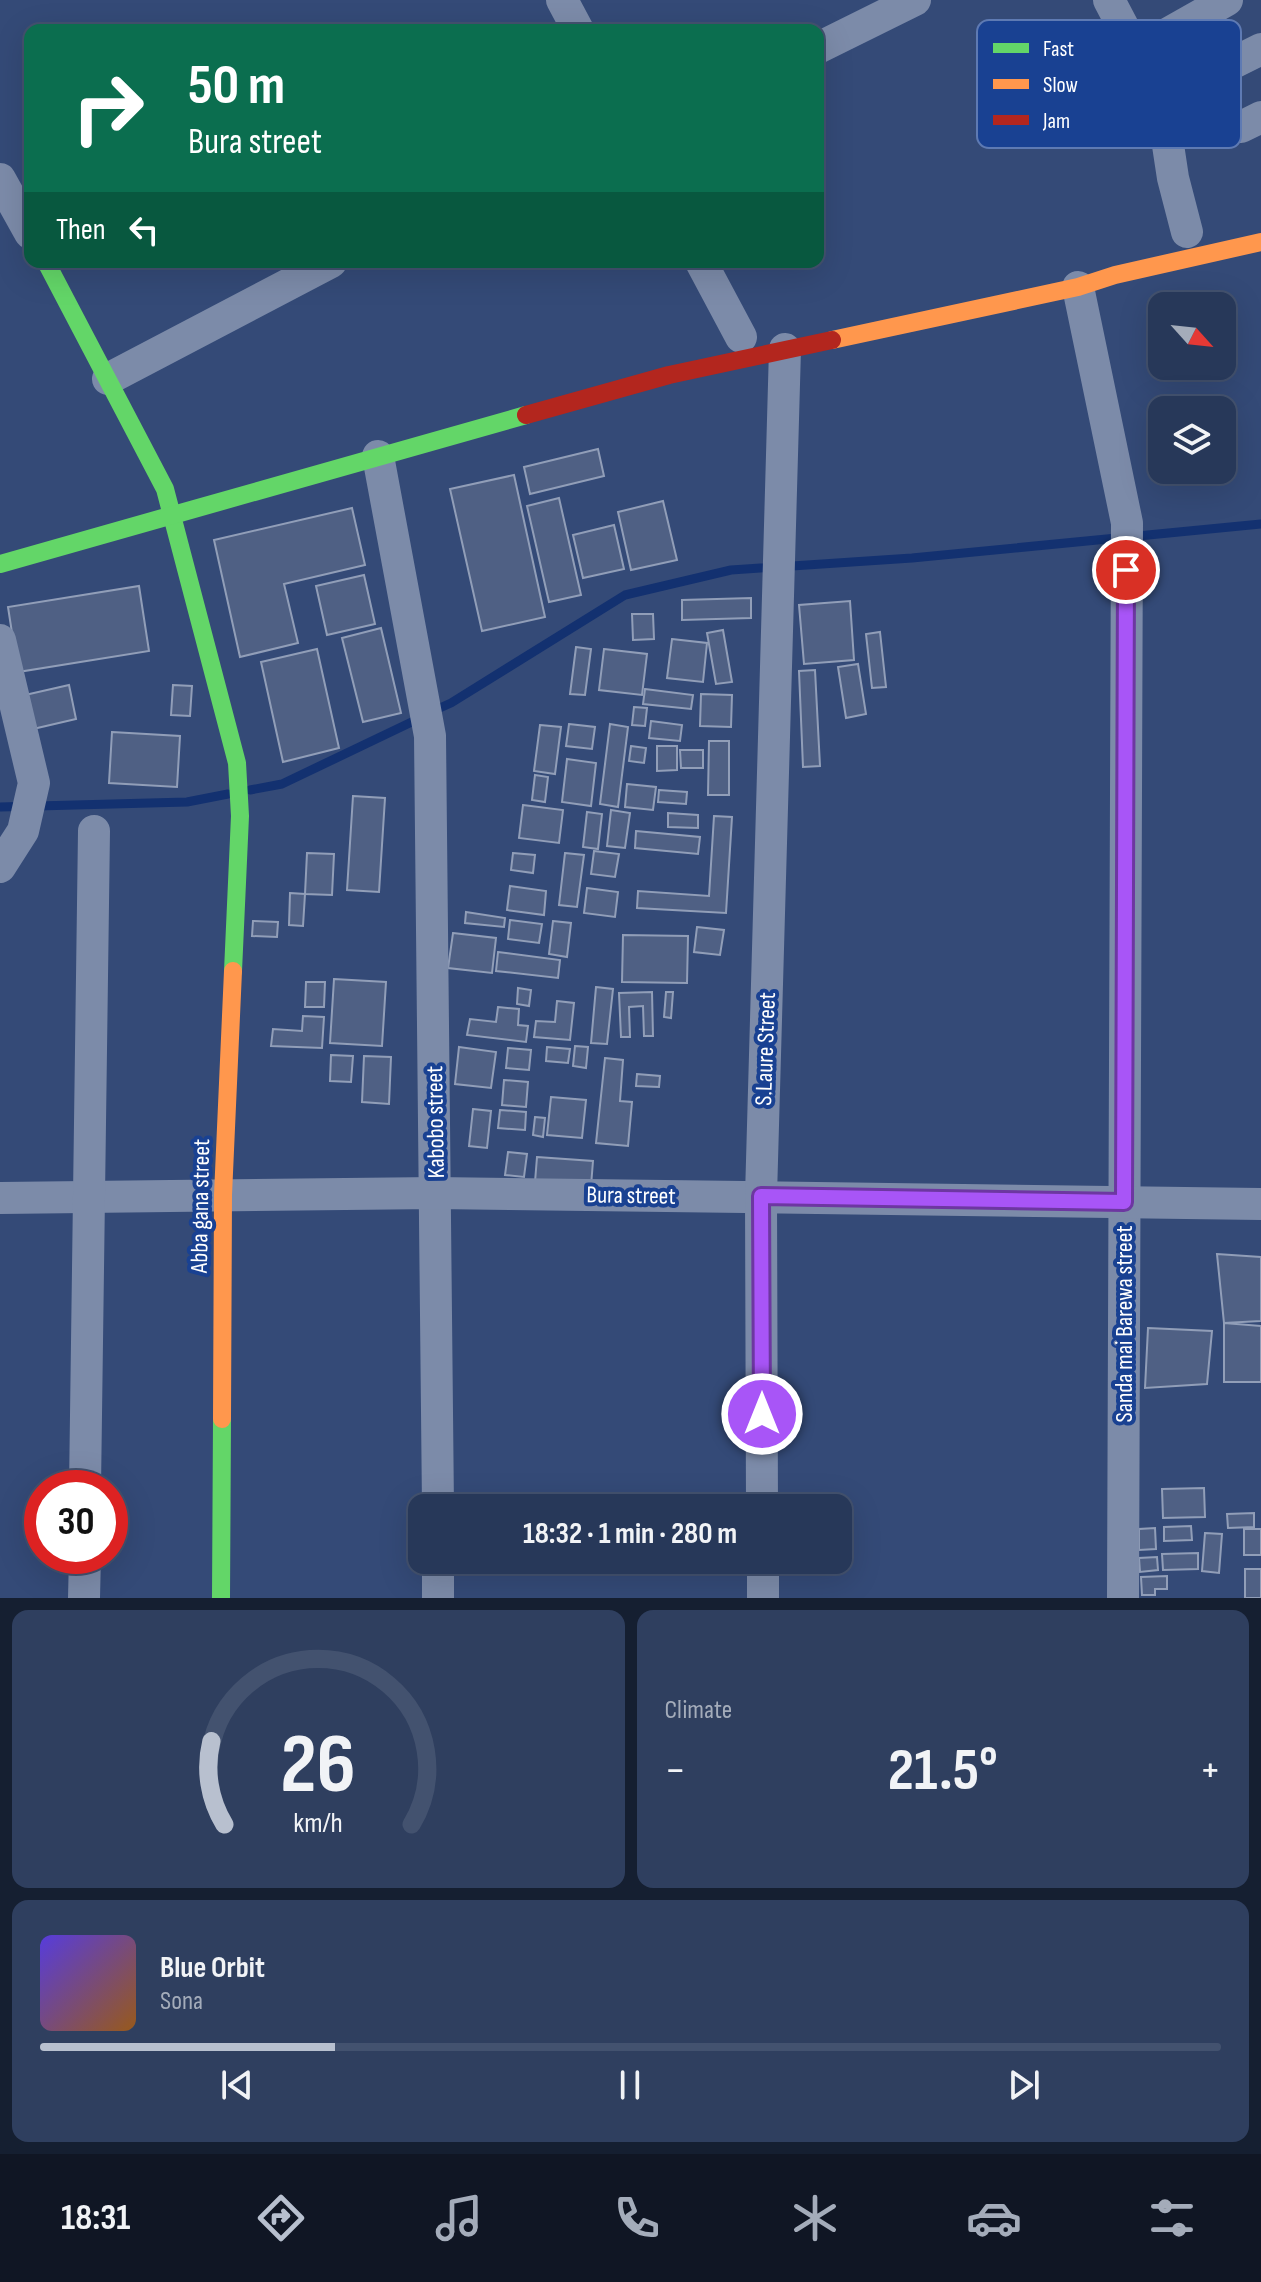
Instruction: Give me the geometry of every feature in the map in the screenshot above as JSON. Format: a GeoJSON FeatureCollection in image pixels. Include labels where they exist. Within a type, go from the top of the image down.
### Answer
{"type":"FeatureCollection","features":[{"type":"Feature","properties":{"kind":"street"},"geometry":{"type":"LineString","coordinates":[[562,0],[575,24]]}},
{"type":"Feature","properties":{"kind":"street"},"geometry":{"type":"LineString","coordinates":[[824,45],[915,0]]}},
{"type":"Feature","properties":{"kind":"street"},"geometry":{"type":"LineString","coordinates":[[1109,0],[1120,20]]}},
{"type":"Feature","properties":{"kind":"street"},"geometry":{"type":"LineString","coordinates":[[1192,20],[1227,0]]}},
{"type":"Feature","properties":{"kind":"street"},"geometry":{"type":"LineString","coordinates":[[1241,59],[1261,49]]}},
{"type":"Feature","properties":{"kind":"street"},"geometry":{"type":"LineString","coordinates":[[1168,148],[1187,232]]}},
{"type":"Feature","properties":{"kind":"street"},"geometry":{"type":"LineString","coordinates":[[0,179],[24,222]]}},
{"type":"Feature","properties":{"kind":"street"},"geometry":{"type":"LineString","coordinates":[[0,564],[669,375],[1078,287],[1115,275],[1261,242]]}},
{"type":"Feature","properties":{"kind":"street","name":"Abba gana street"},"geometry":{"type":"LineString","coordinates":[[49,268],[165,489],[237,763],[240,816],[223,1195],[221,1598]]}},
{"type":"Feature","properties":{"kind":"street"},"geometry":{"type":"LineString","coordinates":[[108,379],[320,268]]}},
{"type":"Feature","properties":{"kind":"street"},"geometry":{"type":"LineString","coordinates":[[704,268],[741,336]]}},
{"type":"Feature","properties":{"kind":"street","name":"Sanda mai Barewa street"},"geometry":{"type":"LineString","coordinates":[[1078,287],[1127,523],[1123,1598]]}},
{"type":"Feature","properties":{"kind":"street","name":"S.Laure Street"},"geometry":{"type":"LineString","coordinates":[[762,1494],[761,1196],[785,349]]}},
{"type":"Feature","properties":{"kind":"street","name":"Kabobo street"},"geometry":{"type":"LineString","coordinates":[[378,456],[430,736],[438,1494]]}},
{"type":"Feature","properties":{"kind":"street"},"geometry":{"type":"LineString","coordinates":[[0,640],[34,783],[23,831],[0,867]]}},
{"type":"Feature","properties":{"kind":"street"},"geometry":{"type":"LineString","coordinates":[[85,1470],[94,831]]}},
{"type":"Feature","properties":{"kind":"street","name":"Bura street"},"geometry":{"type":"LineString","coordinates":[[0,1198],[436,1193],[1261,1204]]}},
{"type":"Feature","properties":{"kind":"street"},"geometry":{"type":"LineString","coordinates":[[84,1598],[85,1574]]}},
{"type":"Feature","properties":{"kind":"street"},"geometry":{"type":"LineString","coordinates":[[438,1574],[438,1598]]}},
{"type":"Feature","properties":{"kind":"street"},"geometry":{"type":"LineString","coordinates":[[763,1574],[763,1598]]}},
{"type":"Feature","properties":{"kind":"building"},"geometry":{"type":"Polygon","coordinates":[[[598,449],[604,476],[530,494],[524,467],[598,449]]]}},
{"type":"Feature","properties":{"kind":"building"},"geometry":{"type":"Polygon","coordinates":[[[514,475],[545,617],[482,631],[450,489],[514,475]]]}},
{"type":"Feature","properties":{"kind":"building"},"geometry":{"type":"Polygon","coordinates":[[[559,498],[581,595],[549,602],[527,506],[559,498]]]}},
{"type":"Feature","properties":{"kind":"building"},"geometry":{"type":"Polygon","coordinates":[[[663,501],[677,560],[631,570],[618,512],[663,501]]]}},
{"type":"Feature","properties":{"kind":"building"},"geometry":{"type":"Polygon","coordinates":[[[352,508],[365,565],[284,584],[298,643],[240,657],[214,540],[352,508]]]}},
{"type":"Feature","properties":{"kind":"building"},"geometry":{"type":"Polygon","coordinates":[[[614,525],[624,569],[583,578],[573,535],[614,525]]]}},
{"type":"Feature","properties":{"kind":"building"},"geometry":{"type":"Polygon","coordinates":[[[364,575],[375,624],[327,635],[316,586],[364,575]]]}},
{"type":"Feature","properties":{"kind":"building"},"geometry":{"type":"Polygon","coordinates":[[[139,586],[149,651],[18,672],[8,607],[139,586]]]}},
{"type":"Feature","properties":{"kind":"building"},"geometry":{"type":"Polygon","coordinates":[[[751,598],[751,618],[682,620],[682,600],[751,598]]]}},
{"type":"Feature","properties":{"kind":"building"},"geometry":{"type":"Polygon","coordinates":[[[850,601],[854,660],[804,664],[799,605],[850,601]]]}},
{"type":"Feature","properties":{"kind":"building"},"geometry":{"type":"Polygon","coordinates":[[[632,614],[653,614],[654,639],[633,640],[632,614]]]}},
{"type":"Feature","properties":{"kind":"building"},"geometry":{"type":"Polygon","coordinates":[[[381,628],[401,713],[363,722],[342,638],[381,628]]]}},
{"type":"Feature","properties":{"kind":"building"},"geometry":{"type":"Polygon","coordinates":[[[723,630],[732,682],[716,684],[707,633],[723,630]]]}},
{"type":"Feature","properties":{"kind":"building"},"geometry":{"type":"Polygon","coordinates":[[[880,632],[886,687],[872,688],[866,634],[880,632]]]}},
{"type":"Feature","properties":{"kind":"building"},"geometry":{"type":"Polygon","coordinates":[[[672,639],[707,643],[703,682],[667,678],[672,639]]]}},
{"type":"Feature","properties":{"kind":"building"},"geometry":{"type":"Polygon","coordinates":[[[576,647],[591,649],[585,695],[570,694],[576,647]]]}},
{"type":"Feature","properties":{"kind":"building"},"geometry":{"type":"Polygon","coordinates":[[[317,649],[339,748],[283,762],[261,662],[317,649]]]}},
{"type":"Feature","properties":{"kind":"building"},"geometry":{"type":"Polygon","coordinates":[[[604,649],[647,654],[642,695],[599,690],[604,649]]]}},
{"type":"Feature","properties":{"kind":"building"},"geometry":{"type":"Polygon","coordinates":[[[858,664],[866,714],[846,718],[838,667],[858,664]]]}},
{"type":"Feature","properties":{"kind":"building"},"geometry":{"type":"Polygon","coordinates":[[[815,670],[820,766],[803,767],[799,671],[815,670]]]}},
{"type":"Feature","properties":{"kind":"building"},"geometry":{"type":"Polygon","coordinates":[[[69,685],[76,719],[33,729],[25,695],[69,685]]]}},
{"type":"Feature","properties":{"kind":"building"},"geometry":{"type":"Polygon","coordinates":[[[173,685],[192,686],[190,716],[171,715],[173,685]]]}},
{"type":"Feature","properties":{"kind":"building"},"geometry":{"type":"Polygon","coordinates":[[[645,689],[693,695],[691,709],[643,704],[645,689]]]}},
{"type":"Feature","properties":{"kind":"building"},"geometry":{"type":"Polygon","coordinates":[[[701,694],[732,695],[731,727],[700,726],[701,694]]]}},
{"type":"Feature","properties":{"kind":"building"},"geometry":{"type":"Polygon","coordinates":[[[634,707],[647,708],[645,726],[632,725],[634,707]]]}},
{"type":"Feature","properties":{"kind":"building"},"geometry":{"type":"Polygon","coordinates":[[[651,721],[682,725],[680,741],[649,738],[651,721]]]}},
{"type":"Feature","properties":{"kind":"building"},"geometry":{"type":"Polygon","coordinates":[[[569,724],[595,727],[592,749],[566,746],[569,724]]]}},
{"type":"Feature","properties":{"kind":"building"},"geometry":{"type":"Polygon","coordinates":[[[610,724],[628,727],[618,807],[600,804],[610,724]]]}},
{"type":"Feature","properties":{"kind":"building"},"geometry":{"type":"Polygon","coordinates":[[[540,725],[561,727],[555,774],[534,771],[540,725]]]}},
{"type":"Feature","properties":{"kind":"building"},"geometry":{"type":"Polygon","coordinates":[[[112,732],[180,736],[177,787],[109,783],[112,732]]]}},
{"type":"Feature","properties":{"kind":"building"},"geometry":{"type":"Polygon","coordinates":[[[709,741],[729,741],[729,795],[708,795],[709,741]]]}},
{"type":"Feature","properties":{"kind":"building"},"geometry":{"type":"Polygon","coordinates":[[[631,746],[646,748],[644,763],[629,761],[631,746]]]}},
{"type":"Feature","properties":{"kind":"building"},"geometry":{"type":"Polygon","coordinates":[[[657,746],[677,746],[677,770],[657,771],[657,746]]]}},
{"type":"Feature","properties":{"kind":"building"},"geometry":{"type":"Polygon","coordinates":[[[680,750],[703,750],[703,768],[681,768],[680,750]]]}},
{"type":"Feature","properties":{"kind":"building"},"geometry":{"type":"Polygon","coordinates":[[[567,759],[596,763],[591,806],[562,802],[567,759]]]}},
{"type":"Feature","properties":{"kind":"building"},"geometry":{"type":"Polygon","coordinates":[[[535,775],[548,777],[545,802],[532,800],[535,775]]]}},
{"type":"Feature","properties":{"kind":"building"},"geometry":{"type":"Polygon","coordinates":[[[627,784],[656,787],[653,810],[625,807],[627,784]]]}},
{"type":"Feature","properties":{"kind":"building"},"geometry":{"type":"Polygon","coordinates":[[[659,790],[687,792],[686,804],[658,802],[659,790]]]}},
{"type":"Feature","properties":{"kind":"building"},"geometry":{"type":"Polygon","coordinates":[[[353,796],[385,798],[379,892],[347,890],[353,796]]]}},
{"type":"Feature","properties":{"kind":"building"},"geometry":{"type":"Polygon","coordinates":[[[523,805],[563,810],[559,843],[519,838],[523,805]]]}},
{"type":"Feature","properties":{"kind":"building"},"geometry":{"type":"Polygon","coordinates":[[[611,810],[630,813],[625,848],[607,846],[611,810]]]}},
{"type":"Feature","properties":{"kind":"building"},"geometry":{"type":"Polygon","coordinates":[[[587,812],[602,814],[598,849],[583,847],[587,812]]]}},
{"type":"Feature","properties":{"kind":"building"},"geometry":{"type":"Polygon","coordinates":[[[668,813],[698,815],[698,828],[668,827],[668,813]]]}},
{"type":"Feature","properties":{"kind":"building"},"geometry":{"type":"Polygon","coordinates":[[[714,816],[732,817],[726,913],[637,908],[638,891],[709,896],[714,816]]]}},
{"type":"Feature","properties":{"kind":"building"},"geometry":{"type":"Polygon","coordinates":[[[636,831],[700,837],[698,854],[635,848],[636,831]]]}},
{"type":"Feature","properties":{"kind":"building"},"geometry":{"type":"Polygon","coordinates":[[[594,851],[619,854],[615,877],[591,874],[594,851]]]}},
{"type":"Feature","properties":{"kind":"building"},"geometry":{"type":"Polygon","coordinates":[[[307,853],[334,854],[332,895],[305,894],[307,853]]]}},
{"type":"Feature","properties":{"kind":"building"},"geometry":{"type":"Polygon","coordinates":[[[513,853],[535,855],[533,873],[511,870],[513,853]]]}},
{"type":"Feature","properties":{"kind":"building"},"geometry":{"type":"Polygon","coordinates":[[[565,853],[584,855],[577,907],[559,905],[565,853]]]}},
{"type":"Feature","properties":{"kind":"building"},"geometry":{"type":"Polygon","coordinates":[[[510,886],[546,891],[544,915],[507,910],[510,886]]]}},
{"type":"Feature","properties":{"kind":"building"},"geometry":{"type":"Polygon","coordinates":[[[587,888],[618,892],[615,917],[584,913],[587,888]]]}},
{"type":"Feature","properties":{"kind":"building"},"geometry":{"type":"Polygon","coordinates":[[[290,893],[305,894],[303,926],[289,925],[290,893]]]}},
{"type":"Feature","properties":{"kind":"building"},"geometry":{"type":"Polygon","coordinates":[[[466,912],[505,918],[504,927],[465,923],[466,912]]]}},
{"type":"Feature","properties":{"kind":"building"},"geometry":{"type":"Polygon","coordinates":[[[510,920],[542,924],[539,943],[508,939],[510,920]]]}},
{"type":"Feature","properties":{"kind":"building"},"geometry":{"type":"Polygon","coordinates":[[[253,921],[278,922],[277,937],[252,936],[253,921]]]}},
{"type":"Feature","properties":{"kind":"building"},"geometry":{"type":"Polygon","coordinates":[[[553,921],[571,923],[567,957],[549,954],[553,921]]]}},
{"type":"Feature","properties":{"kind":"building"},"geometry":{"type":"Polygon","coordinates":[[[697,927],[724,930],[720,955],[694,952],[697,927]]]}},
{"type":"Feature","properties":{"kind":"building"},"geometry":{"type":"Polygon","coordinates":[[[453,933],[496,938],[492,973],[448,968],[453,933]]]}},
{"type":"Feature","properties":{"kind":"building"},"geometry":{"type":"Polygon","coordinates":[[[623,935],[688,936],[687,983],[622,982],[623,935]]]}},
{"type":"Feature","properties":{"kind":"building"},"geometry":{"type":"Polygon","coordinates":[[[498,952],[560,960],[558,978],[496,971],[498,952]]]}},
{"type":"Feature","properties":{"kind":"building"},"geometry":{"type":"Polygon","coordinates":[[[334,979],[386,982],[382,1046],[330,1043],[334,979]]]}},
{"type":"Feature","properties":{"kind":"building"},"geometry":{"type":"Polygon","coordinates":[[[306,982],[325,982],[324,1007],[305,1007],[306,982]]]}},
{"type":"Feature","properties":{"kind":"building"},"geometry":{"type":"Polygon","coordinates":[[[596,987],[613,989],[607,1044],[591,1043],[596,987]]]}},
{"type":"Feature","properties":{"kind":"building"},"geometry":{"type":"Polygon","coordinates":[[[518,988],[531,990],[529,1006],[517,1004],[518,988]]]}},
{"type":"Feature","properties":{"kind":"building"},"geometry":{"type":"Polygon","coordinates":[[[652,992],[653,1036],[644,1036],[643,1006],[629,1007],[630,1037],[621,1037],[619,993],[652,992]]]}},
{"type":"Feature","properties":{"kind":"building"},"geometry":{"type":"Polygon","coordinates":[[[666,992],[673,992],[671,1018],[664,1017],[666,992]]]}},
{"type":"Feature","properties":{"kind":"building"},"geometry":{"type":"Polygon","coordinates":[[[557,1001],[574,1003],[570,1040],[534,1037],[536,1021],[555,1022],[557,1001]]]}},
{"type":"Feature","properties":{"kind":"building"},"geometry":{"type":"Polygon","coordinates":[[[498,1007],[519,1009],[518,1025],[528,1026],[526,1042],[467,1035],[470,1019],[496,1022],[498,1007]]]}},
{"type":"Feature","properties":{"kind":"building"},"geometry":{"type":"Polygon","coordinates":[[[303,1016],[324,1017],[322,1048],[271,1046],[273,1029],[302,1031],[303,1016]]]}},
{"type":"Feature","properties":{"kind":"building"},"geometry":{"type":"Polygon","coordinates":[[[575,1046],[588,1047],[586,1068],[573,1066],[575,1046]]]}},
{"type":"Feature","properties":{"kind":"building"},"geometry":{"type":"Polygon","coordinates":[[[459,1047],[496,1052],[491,1088],[455,1084],[459,1047]]]}},
{"type":"Feature","properties":{"kind":"building"},"geometry":{"type":"Polygon","coordinates":[[[547,1047],[570,1049],[568,1063],[546,1061],[547,1047]]]}},
{"type":"Feature","properties":{"kind":"building"},"geometry":{"type":"Polygon","coordinates":[[[508,1048],[531,1050],[529,1070],[506,1068],[508,1048]]]}},
{"type":"Feature","properties":{"kind":"building"},"geometry":{"type":"Polygon","coordinates":[[[331,1055],[353,1056],[351,1082],[330,1081],[331,1055]]]}},
{"type":"Feature","properties":{"kind":"building"},"geometry":{"type":"Polygon","coordinates":[[[364,1056],[391,1057],[389,1104],[362,1102],[364,1056]]]}},
{"type":"Feature","properties":{"kind":"building"},"geometry":{"type":"Polygon","coordinates":[[[605,1058],[623,1060],[620,1101],[632,1102],[628,1146],[596,1143],[605,1058]]]}},
{"type":"Feature","properties":{"kind":"building"},"geometry":{"type":"Polygon","coordinates":[[[637,1074],[660,1076],[659,1087],[636,1086],[637,1074]]]}},
{"type":"Feature","properties":{"kind":"building"},"geometry":{"type":"Polygon","coordinates":[[[504,1080],[528,1082],[526,1107],[502,1105],[504,1080]]]}},
{"type":"Feature","properties":{"kind":"building"},"geometry":{"type":"Polygon","coordinates":[[[551,1097],[586,1100],[582,1138],[547,1135],[551,1097]]]}},
{"type":"Feature","properties":{"kind":"building"},"geometry":{"type":"Polygon","coordinates":[[[473,1109],[491,1111],[487,1148],[469,1146],[473,1109]]]}},
{"type":"Feature","properties":{"kind":"building"},"geometry":{"type":"Polygon","coordinates":[[[500,1110],[526,1112],[525,1130],[498,1128],[500,1110]]]}},
{"type":"Feature","properties":{"kind":"building"},"geometry":{"type":"Polygon","coordinates":[[[535,1117],[545,1118],[543,1137],[533,1135],[535,1117]]]}},
{"type":"Feature","properties":{"kind":"building"},"geometry":{"type":"Polygon","coordinates":[[[508,1152],[527,1154],[524,1177],[505,1175],[508,1152]]]}},
{"type":"Feature","properties":{"kind":"building"},"geometry":{"type":"Polygon","coordinates":[[[537,1157],[593,1161],[591,1186],[535,1182],[537,1157]]]}},
{"type":"Feature","properties":{"kind":"building"},"geometry":{"type":"Polygon","coordinates":[[[1217,1254],[1261,1257],[1261,1321],[1224,1323],[1217,1254]]]}},
{"type":"Feature","properties":{"kind":"building"},"geometry":{"type":"Polygon","coordinates":[[[1224,1323],[1261,1326],[1261,1382],[1224,1382],[1224,1323]]]}},
{"type":"Feature","properties":{"kind":"building"},"geometry":{"type":"Polygon","coordinates":[[[1148,1328],[1212,1331],[1207,1384],[1145,1388],[1148,1328]]]}},
{"type":"Feature","properties":{"kind":"building"},"geometry":{"type":"Polygon","coordinates":[[[1204,1488],[1205,1517],[1163,1518],[1162,1489],[1204,1488]]]}},
{"type":"Feature","properties":{"kind":"building"},"geometry":{"type":"Polygon","coordinates":[[[1254,1513],[1254,1527],[1228,1528],[1227,1514],[1254,1513]]]}},
{"type":"Feature","properties":{"kind":"building"},"geometry":{"type":"Polygon","coordinates":[[[1191,1526],[1192,1540],[1164,1541],[1164,1527],[1191,1526]]]}},
{"type":"Feature","properties":{"kind":"building"},"geometry":{"type":"Polygon","coordinates":[[[1155,1528],[1156,1549],[1139,1550],[1139,1529],[1155,1528]]]}},
{"type":"Feature","properties":{"kind":"building"},"geometry":{"type":"Polygon","coordinates":[[[1244,1529],[1261,1529],[1261,1555],[1244,1555],[1244,1529]]]}},
{"type":"Feature","properties":{"kind":"building"},"geometry":{"type":"Polygon","coordinates":[[[1205,1533],[1222,1534],[1219,1573],[1202,1571],[1205,1533]]]}},
{"type":"Feature","properties":{"kind":"building"},"geometry":{"type":"Polygon","coordinates":[[[1198,1553],[1198,1569],[1163,1570],[1162,1554],[1198,1553]]]}},
{"type":"Feature","properties":{"kind":"building"},"geometry":{"type":"Polygon","coordinates":[[[1157,1557],[1158,1570],[1140,1572],[1139,1558],[1157,1557]]]}},
{"type":"Feature","properties":{"kind":"building"},"geometry":{"type":"Polygon","coordinates":[[[1245,1569],[1261,1569],[1261,1598],[1245,1598],[1245,1569]]]}},
{"type":"Feature","properties":{"kind":"building"},"geometry":{"type":"Polygon","coordinates":[[[1167,1576],[1167,1589],[1155,1589],[1155,1595],[1142,1595],[1141,1577],[1167,1576]]]}},
{"type":"Feature","properties":{"kind":"waterway"},"geometry":{"type":"LineString","coordinates":[[433,711],[451,703],[625,595],[731,570],[912,558],[1261,524]]}},
{"type":"Feature","properties":{"kind":"waterway"},"geometry":{"type":"LineString","coordinates":[[250,790],[282,784],[420,718]]}},
{"type":"Feature","properties":{"kind":"waterway"},"geometry":{"type":"LineString","coordinates":[[0,807],[187,802],[228,794]]}},
{"type":"Feature","properties":{"kind":"traffic: fast"},"geometry":{"type":"LineString","coordinates":[[49,268],[165,489],[237,763],[240,816],[233,971]]}},
{"type":"Feature","properties":{"kind":"traffic: fast"},"geometry":{"type":"LineString","coordinates":[[0,564],[526,415]]}},
{"type":"Feature","properties":{"kind":"traffic: fast"},"geometry":{"type":"LineString","coordinates":[[221,1598],[222,1419]]}},
{"type":"Feature","properties":{"kind":"traffic: slow"},"geometry":{"type":"LineString","coordinates":[[832,340],[1078,287],[1115,275],[1261,242]]}},
{"type":"Feature","properties":{"kind":"traffic: slow"},"geometry":{"type":"LineString","coordinates":[[222,1419],[223,1195],[233,971]]}},
{"type":"Feature","properties":{"kind":"traffic: jam"},"geometry":{"type":"LineString","coordinates":[[526,415],[669,375],[832,340]]}},
{"type":"Feature","properties":{"kind":"route"},"geometry":{"type":"LineString","coordinates":[[762,1414],[761,1196],[1124,1202],[1126,570]]}}]}
